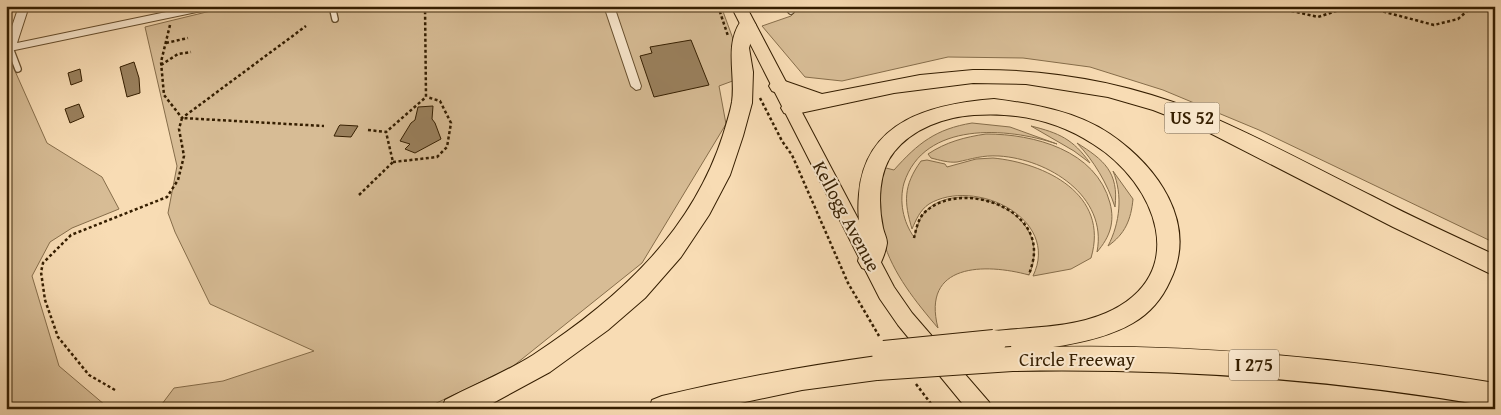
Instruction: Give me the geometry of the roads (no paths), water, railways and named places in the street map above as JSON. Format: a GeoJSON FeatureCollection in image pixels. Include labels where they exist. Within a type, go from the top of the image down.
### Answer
{"type":"FeatureCollection","features":[{"type":"Feature","properties":{"kind":"highway"},"geometry":{"type":"LineString","coordinates":[[455,409],[541,364],[599,322],[636,291],[674,250],[719,175],[733,136],[742,102],[743,72],[740,48],[743,16]]}},
{"type":"Feature","properties":{"kind":"highway","name":"US 52"},"geometry":{"type":"LineString","coordinates":[[791,108],[934,80],[966,77],[998,76],[1050,80],[1106,90],[1156,104],[1210,124],[1495,266]]}},
{"type":"Feature","properties":{"kind":"highway"},"geometry":{"type":"LineString","coordinates":[[779,86],[802,96],[824,101]]}},
{"type":"Feature","properties":{"kind":"highway"},"geometry":{"type":"LineString","coordinates":[[870,261],[875,243],[870,215],[872,175],[880,156],[891,142],[922,120],[962,108],[1009,108],[1057,118],[1073,124],[1102,140],[1140,171],[1157,195],[1164,211],[1170,241],[1166,267],[1161,278],[1153,292],[1141,304],[1107,324],[1003,350]]}},
{"type":"Feature","properties":{"kind":"highway","name":"Circle Freeway"},"geometry":{"type":"LineString","coordinates":[[662,409],[734,391],[802,378],[876,354],[1003,350],[1268,366],[1371,376],[1495,395]]}},
{"type":"Feature","properties":{"kind":"main road","name":"Kellogg Avenue"},"geometry":{"type":"LineString","coordinates":[[743,16],[870,261],[905,319],[981,409]]}},
{"type":"Feature","properties":{"kind":"street"},"geometry":{"type":"LineString","coordinates":[[8,49],[24,6]]}},
{"type":"Feature","properties":{"kind":"street"},"geometry":{"type":"LineString","coordinates":[[8,49],[211,6]]}},
{"type":"Feature","properties":{"kind":"street"},"geometry":{"type":"LineString","coordinates":[[609,6],[636,86]]}},
{"type":"Feature","properties":{"kind":"lane"},"geometry":{"type":"LineString","coordinates":[[332,6],[335,19]]}},
{"type":"Feature","properties":{"kind":"lane"},"geometry":{"type":"LineString","coordinates":[[8,49],[18,69]]}}]}
